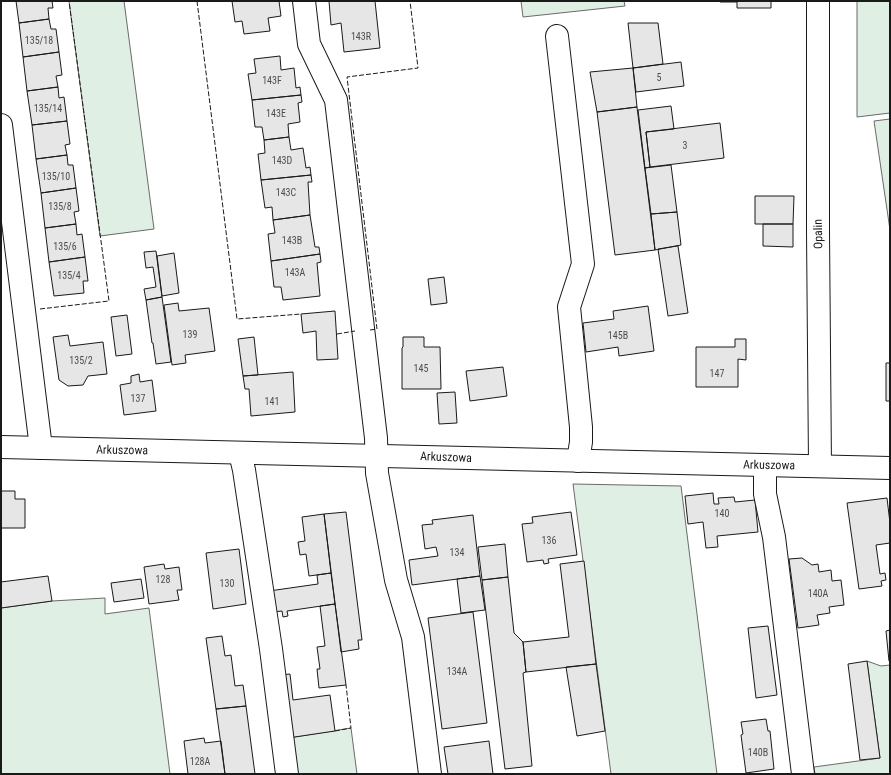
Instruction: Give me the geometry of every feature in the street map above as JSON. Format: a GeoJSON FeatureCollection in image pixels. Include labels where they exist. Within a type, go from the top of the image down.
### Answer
{"type":"FeatureCollection","features":[{"type":"Feature","properties":{"kind":"main road"},"geometry":{"type":"LineString","coordinates":[[304,1],[310,44],[336,100],[377,455],[377,473],[396,580],[413,637],[430,774]]}},
{"type":"Feature","properties":{"kind":"main road","name":"Opalin"},"geometry":{"type":"LineString","coordinates":[[818,1],[820,466]]}},
{"type":"Feature","properties":{"kind":"main road"},"geometry":{"type":"LineString","coordinates":[[557,36],[583,264],[569,307],[581,427],[581,442],[578,461]]}},
{"type":"Feature","properties":{"kind":"main road"},"geometry":{"type":"LineString","coordinates":[[1,125],[41,448]]}},
{"type":"Feature","properties":{"kind":"main road","name":"Arkuszowa"},"geometry":{"type":"LineString","coordinates":[[1,447],[890,468]]}},
{"type":"Feature","properties":{"kind":"main road"},"geometry":{"type":"LineString","coordinates":[[240,452],[271,648],[286,774]]}},
{"type":"Feature","properties":{"kind":"main road"},"geometry":{"type":"LineString","coordinates":[[765,465],[765,494],[774,537],[803,774]]}},
{"type":"Feature","properties":{"kind":"green space"},"geometry":{"type":"Polygon","coordinates":[[[69,1],[124,1],[154,229],[100,236],[69,1]]]}},
{"type":"Feature","properties":{"kind":"green space"},"geometry":{"type":"Polygon","coordinates":[[[521,1],[624,1],[625,6],[523,17],[521,1]]]}},
{"type":"Feature","properties":{"kind":"green space"},"geometry":{"type":"Polygon","coordinates":[[[857,1],[890,1],[890,113],[857,117],[857,1]]]}},
{"type":"Feature","properties":{"kind":"green space"},"geometry":{"type":"Polygon","coordinates":[[[890,119],[890,230],[874,121],[890,119]]]}},
{"type":"Feature","properties":{"kind":"green space"},"geometry":{"type":"Polygon","coordinates":[[[573,484],[681,486],[717,774],[611,774],[573,484]]]}},
{"type":"Feature","properties":{"kind":"green space"},"geometry":{"type":"Polygon","coordinates":[[[105,598],[105,614],[149,608],[170,774],[1,774],[1,608],[52,601],[105,598]]]}},
{"type":"Feature","properties":{"kind":"green space"},"geometry":{"type":"Polygon","coordinates":[[[867,661],[881,666],[890,665],[890,774],[815,774],[814,767],[880,758],[867,661]]]}},
{"type":"Feature","properties":{"kind":"green space"},"geometry":{"type":"Polygon","coordinates":[[[351,728],[357,774],[293,774],[288,738],[351,728]]]}},
{"type":"Feature","properties":{"kind":"building"},"geometry":{"type":"Polygon","coordinates":[[[16,1],[52,1],[53,8],[48,8],[49,19],[19,23],[16,1]]]}},
{"type":"Feature","properties":{"kind":"building"},"geometry":{"type":"Polygon","coordinates":[[[232,1],[279,1],[281,16],[268,18],[270,31],[244,34],[242,21],[235,22],[232,1]]]}},
{"type":"Feature","properties":{"kind":"building"},"geometry":{"type":"Polygon","coordinates":[[[329,1],[375,1],[380,48],[344,52],[341,23],[331,25],[329,1]]]}},
{"type":"Feature","properties":{"kind":"building"},"geometry":{"type":"Polygon","coordinates":[[[720,1],[771,1],[771,8],[737,8],[737,2],[720,1]]]}},
{"type":"Feature","properties":{"kind":"building"},"geometry":{"type":"Polygon","coordinates":[[[49,19],[51,29],[56,29],[59,52],[23,57],[19,23],[49,19]]]}},
{"type":"Feature","properties":{"kind":"building"},"geometry":{"type":"Polygon","coordinates":[[[628,23],[658,23],[663,64],[633,68],[628,23]]]}},
{"type":"Feature","properties":{"kind":"building"},"geometry":{"type":"Polygon","coordinates":[[[59,52],[62,75],[56,76],[58,87],[27,91],[23,57],[59,52]]]}},
{"type":"Feature","properties":{"kind":"building"},"geometry":{"type":"Polygon","coordinates":[[[280,56],[281,70],[294,68],[296,88],[300,87],[301,95],[252,100],[248,74],[256,73],[254,59],[280,56]]]}},
{"type":"Feature","properties":{"kind":"building"},"geometry":{"type":"Polygon","coordinates":[[[681,62],[684,86],[636,92],[633,68],[681,62]]]}},
{"type":"Feature","properties":{"kind":"building"},"geometry":{"type":"Polygon","coordinates":[[[633,68],[637,107],[597,112],[590,72],[633,68]]]}},
{"type":"Feature","properties":{"kind":"building"},"geometry":{"type":"Polygon","coordinates":[[[58,87],[59,98],[64,97],[67,121],[32,125],[27,91],[58,87]]]}},
{"type":"Feature","properties":{"kind":"building"},"geometry":{"type":"Polygon","coordinates":[[[301,95],[302,102],[298,103],[300,122],[288,124],[289,137],[264,140],[262,127],[255,127],[252,100],[301,95]]]}},
{"type":"Feature","properties":{"kind":"building"},"geometry":{"type":"Polygon","coordinates":[[[671,106],[674,129],[646,132],[650,167],[645,168],[638,110],[671,106]]]}},
{"type":"Feature","properties":{"kind":"building"},"geometry":{"type":"Polygon","coordinates":[[[637,107],[655,250],[615,255],[597,112],[637,107]]]}},
{"type":"Feature","properties":{"kind":"building"},"geometry":{"type":"Polygon","coordinates":[[[67,121],[70,144],[65,145],[67,155],[36,159],[32,125],[67,121]]]}},
{"type":"Feature","properties":{"kind":"building"},"geometry":{"type":"Polygon","coordinates":[[[720,123],[724,158],[650,167],[646,132],[720,123]]]}},
{"type":"Feature","properties":{"kind":"building"},"geometry":{"type":"Polygon","coordinates":[[[289,137],[291,150],[303,148],[306,168],[310,167],[311,175],[261,180],[258,154],[265,153],[264,140],[289,137]]]}},
{"type":"Feature","properties":{"kind":"building"},"geometry":{"type":"Polygon","coordinates":[[[67,155],[68,165],[73,165],[76,188],[41,193],[36,159],[67,155]]]}},
{"type":"Feature","properties":{"kind":"building"},"geometry":{"type":"Polygon","coordinates":[[[671,165],[677,212],[651,214],[645,168],[671,165]]]}},
{"type":"Feature","properties":{"kind":"building"},"geometry":{"type":"Polygon","coordinates":[[[311,175],[312,182],[308,182],[310,215],[273,220],[272,207],[265,208],[261,180],[311,175]]]}},
{"type":"Feature","properties":{"kind":"building"},"geometry":{"type":"Polygon","coordinates":[[[76,188],[79,211],[74,212],[76,224],[45,228],[41,193],[76,188]]]}},
{"type":"Feature","properties":{"kind":"building"},"geometry":{"type":"Polygon","coordinates":[[[755,196],[794,196],[793,224],[755,224],[755,196]]]}},
{"type":"Feature","properties":{"kind":"building"},"geometry":{"type":"Polygon","coordinates":[[[677,212],[681,245],[655,250],[651,214],[677,212]]]}},
{"type":"Feature","properties":{"kind":"building"},"geometry":{"type":"Polygon","coordinates":[[[310,215],[315,247],[319,247],[320,254],[271,261],[268,234],[275,233],[273,220],[310,215]]]}},
{"type":"Feature","properties":{"kind":"building"},"geometry":{"type":"Polygon","coordinates":[[[76,224],[77,235],[82,234],[85,257],[49,262],[45,228],[76,224]]]}},
{"type":"Feature","properties":{"kind":"building"},"geometry":{"type":"Polygon","coordinates":[[[763,224],[793,224],[793,247],[763,246],[763,224]]]}},
{"type":"Feature","properties":{"kind":"building"},"geometry":{"type":"Polygon","coordinates":[[[678,246],[688,313],[668,316],[658,249],[678,246]]]}},
{"type":"Feature","properties":{"kind":"building"},"geometry":{"type":"Polygon","coordinates":[[[156,251],[162,297],[146,300],[144,289],[156,287],[153,267],[146,268],[144,252],[156,251]]]}},
{"type":"Feature","properties":{"kind":"building"},"geometry":{"type":"Polygon","coordinates":[[[174,253],[179,293],[162,296],[157,256],[174,253]]]}},
{"type":"Feature","properties":{"kind":"building"},"geometry":{"type":"Polygon","coordinates":[[[320,254],[321,262],[317,263],[320,296],[283,300],[281,287],[274,287],[271,261],[320,254]]]}},
{"type":"Feature","properties":{"kind":"building"},"geometry":{"type":"Polygon","coordinates":[[[85,257],[88,281],[83,281],[84,293],[54,296],[49,262],[85,257]]]}},
{"type":"Feature","properties":{"kind":"building"},"geometry":{"type":"Polygon","coordinates":[[[444,277],[447,303],[431,305],[428,279],[444,277]]]}},
{"type":"Feature","properties":{"kind":"building"},"geometry":{"type":"Polygon","coordinates":[[[162,297],[171,362],[156,364],[146,300],[162,297]]]}},
{"type":"Feature","properties":{"kind":"building"},"geometry":{"type":"Polygon","coordinates":[[[178,303],[179,311],[209,308],[215,351],[185,355],[186,363],[172,365],[164,305],[178,303]]]}},
{"type":"Feature","properties":{"kind":"building"},"geometry":{"type":"Polygon","coordinates":[[[648,306],[654,351],[619,356],[618,347],[586,352],[583,323],[614,319],[613,311],[648,306]]]}},
{"type":"Feature","properties":{"kind":"building"},"geometry":{"type":"Polygon","coordinates":[[[335,311],[338,359],[317,360],[316,331],[303,333],[301,314],[335,311]]]}},
{"type":"Feature","properties":{"kind":"building"},"geometry":{"type":"Polygon","coordinates":[[[127,315],[132,354],[116,356],[111,317],[127,315]]]}},
{"type":"Feature","properties":{"kind":"building"},"geometry":{"type":"Polygon","coordinates":[[[68,335],[70,346],[103,342],[107,374],[88,376],[83,385],[68,386],[59,380],[53,337],[68,335]]]}},
{"type":"Feature","properties":{"kind":"building"},"geometry":{"type":"Polygon","coordinates":[[[254,337],[258,375],[243,376],[238,339],[254,337]]]}},
{"type":"Feature","properties":{"kind":"building"},"geometry":{"type":"Polygon","coordinates":[[[403,337],[424,337],[424,347],[440,347],[441,389],[402,389],[403,337]]]}},
{"type":"Feature","properties":{"kind":"building"},"geometry":{"type":"Polygon","coordinates":[[[735,339],[746,339],[746,360],[738,359],[738,387],[696,387],[696,347],[735,347],[735,339]]]}},
{"type":"Feature","properties":{"kind":"building"},"geometry":{"type":"Polygon","coordinates":[[[886,363],[890,363],[890,401],[886,401],[886,363]]]}},
{"type":"Feature","properties":{"kind":"building"},"geometry":{"type":"Polygon","coordinates":[[[503,367],[507,396],[470,401],[466,371],[503,367]]]}},
{"type":"Feature","properties":{"kind":"building"},"geometry":{"type":"Polygon","coordinates":[[[293,372],[295,412],[251,416],[249,389],[245,389],[243,376],[293,372]]]}},
{"type":"Feature","properties":{"kind":"building"},"geometry":{"type":"Polygon","coordinates":[[[139,374],[140,382],[152,380],[156,411],[124,415],[120,385],[131,383],[131,376],[139,374]]]}},
{"type":"Feature","properties":{"kind":"building"},"geometry":{"type":"Polygon","coordinates":[[[455,392],[457,423],[439,424],[437,393],[455,392]]]}},
{"type":"Feature","properties":{"kind":"building"},"geometry":{"type":"Polygon","coordinates":[[[1,491],[15,491],[15,499],[25,499],[25,528],[1,528],[1,491]]]}},
{"type":"Feature","properties":{"kind":"building"},"geometry":{"type":"Polygon","coordinates":[[[713,493],[714,504],[719,504],[718,498],[734,497],[735,502],[755,500],[758,532],[717,536],[718,547],[706,548],[703,522],[688,524],[685,496],[713,493]]]}},
{"type":"Feature","properties":{"kind":"building"},"geometry":{"type":"Polygon","coordinates":[[[887,498],[890,523],[890,543],[876,545],[880,574],[885,573],[886,580],[881,581],[882,586],[859,589],[847,503],[887,498]]]}},
{"type":"Feature","properties":{"kind":"building"},"geometry":{"type":"Polygon","coordinates":[[[346,512],[362,640],[358,640],[359,649],[341,652],[324,514],[346,512]]]}},
{"type":"Feature","properties":{"kind":"building"},"geometry":{"type":"Polygon","coordinates":[[[571,512],[577,555],[548,559],[549,563],[544,564],[543,560],[527,562],[522,524],[533,523],[532,517],[571,512]]]}},
{"type":"Feature","properties":{"kind":"building"},"geometry":{"type":"Polygon","coordinates":[[[324,514],[331,573],[309,576],[306,554],[300,555],[298,542],[305,541],[302,517],[324,514]]]}},
{"type":"Feature","properties":{"kind":"building"},"geometry":{"type":"Polygon","coordinates":[[[473,515],[480,576],[412,585],[409,560],[438,556],[436,547],[425,549],[422,525],[433,524],[432,520],[473,515]]]}},
{"type":"Feature","properties":{"kind":"building"},"geometry":{"type":"Polygon","coordinates":[[[505,544],[508,577],[482,580],[478,547],[505,544]]]}},
{"type":"Feature","properties":{"kind":"building"},"geometry":{"type":"Polygon","coordinates":[[[239,549],[246,604],[213,609],[206,553],[239,549]]]}},
{"type":"Feature","properties":{"kind":"building"},"geometry":{"type":"Polygon","coordinates":[[[802,558],[812,565],[818,564],[819,572],[831,570],[832,581],[841,580],[844,605],[829,607],[830,613],[817,615],[819,625],[798,628],[789,559],[802,558]]]}},
{"type":"Feature","properties":{"kind":"building"},"geometry":{"type":"Polygon","coordinates":[[[584,561],[596,664],[526,672],[523,642],[569,637],[560,564],[584,561]]]}},
{"type":"Feature","properties":{"kind":"building"},"geometry":{"type":"Polygon","coordinates":[[[164,564],[165,569],[179,567],[182,590],[177,590],[179,600],[149,604],[144,567],[164,564]]]}},
{"type":"Feature","properties":{"kind":"building"},"geometry":{"type":"Polygon","coordinates":[[[331,573],[335,604],[287,611],[288,616],[283,617],[282,611],[272,612],[269,591],[318,584],[317,575],[331,573]]]}},
{"type":"Feature","properties":{"kind":"building"},"geometry":{"type":"Polygon","coordinates":[[[48,576],[52,601],[1,608],[1,582],[48,576]]]}},
{"type":"Feature","properties":{"kind":"building"},"geometry":{"type":"Polygon","coordinates":[[[480,576],[485,610],[461,613],[457,579],[480,576]]]}},
{"type":"Feature","properties":{"kind":"building"},"geometry":{"type":"Polygon","coordinates":[[[508,577],[514,633],[523,642],[526,672],[523,673],[532,766],[505,769],[482,580],[508,577]]]}},
{"type":"Feature","properties":{"kind":"building"},"geometry":{"type":"Polygon","coordinates":[[[141,579],[144,598],[114,602],[111,583],[141,579]]]}},
{"type":"Feature","properties":{"kind":"building"},"geometry":{"type":"Polygon","coordinates":[[[335,604],[346,685],[319,688],[317,669],[320,669],[317,647],[325,646],[320,606],[335,604]]]}},
{"type":"Feature","properties":{"kind":"building"},"geometry":{"type":"Polygon","coordinates":[[[473,612],[487,723],[442,729],[428,618],[473,612]]]}},
{"type":"Feature","properties":{"kind":"building"},"geometry":{"type":"Polygon","coordinates":[[[768,626],[777,695],[756,698],[748,628],[768,626]]]}},
{"type":"Feature","properties":{"kind":"building"},"geometry":{"type":"Polygon","coordinates":[[[890,630],[890,660],[889,661],[886,631],[890,630]]]}},
{"type":"Feature","properties":{"kind":"building"},"geometry":{"type":"Polygon","coordinates":[[[222,636],[225,656],[231,655],[235,686],[243,685],[246,706],[216,709],[206,638],[222,636]]]}},
{"type":"Feature","properties":{"kind":"building"},"geometry":{"type":"Polygon","coordinates":[[[867,661],[880,758],[860,760],[848,664],[867,661]]]}},
{"type":"Feature","properties":{"kind":"building"},"geometry":{"type":"Polygon","coordinates":[[[596,664],[605,731],[577,736],[566,667],[596,664]]]}},
{"type":"Feature","properties":{"kind":"building"},"geometry":{"type":"Polygon","coordinates":[[[290,674],[293,700],[330,695],[335,731],[288,738],[280,675],[290,674]]]}},
{"type":"Feature","properties":{"kind":"building"},"geometry":{"type":"Polygon","coordinates":[[[246,706],[255,774],[225,774],[216,709],[246,706]]]}},
{"type":"Feature","properties":{"kind":"building"},"geometry":{"type":"Polygon","coordinates":[[[766,719],[768,731],[770,731],[774,769],[746,773],[741,735],[743,734],[741,722],[766,719]]]}},
{"type":"Feature","properties":{"kind":"building"},"geometry":{"type":"Polygon","coordinates":[[[204,738],[205,743],[221,741],[225,774],[188,774],[184,741],[204,738]]]}},
{"type":"Feature","properties":{"kind":"building"},"geometry":{"type":"Polygon","coordinates":[[[489,741],[493,774],[448,774],[444,747],[489,741]]]}},
{"type":"Feature","properties":{"kind":"fence"},"geometry":{"type":"LineString","coordinates":[[40,309],[109,301],[69,1]]}},
{"type":"Feature","properties":{"kind":"fence"},"geometry":{"type":"LineString","coordinates":[[197,1],[237,319],[301,314]]}},
{"type":"Feature","properties":{"kind":"fence"},"geometry":{"type":"LineString","coordinates":[[370,330],[377,329],[347,77],[418,68],[410,1]]}},
{"type":"Feature","properties":{"kind":"fence"},"geometry":{"type":"LineString","coordinates":[[337,334],[355,331]]}},
{"type":"Feature","properties":{"kind":"fence"},"geometry":{"type":"LineString","coordinates":[[335,731],[351,728],[346,685]]}}]}
